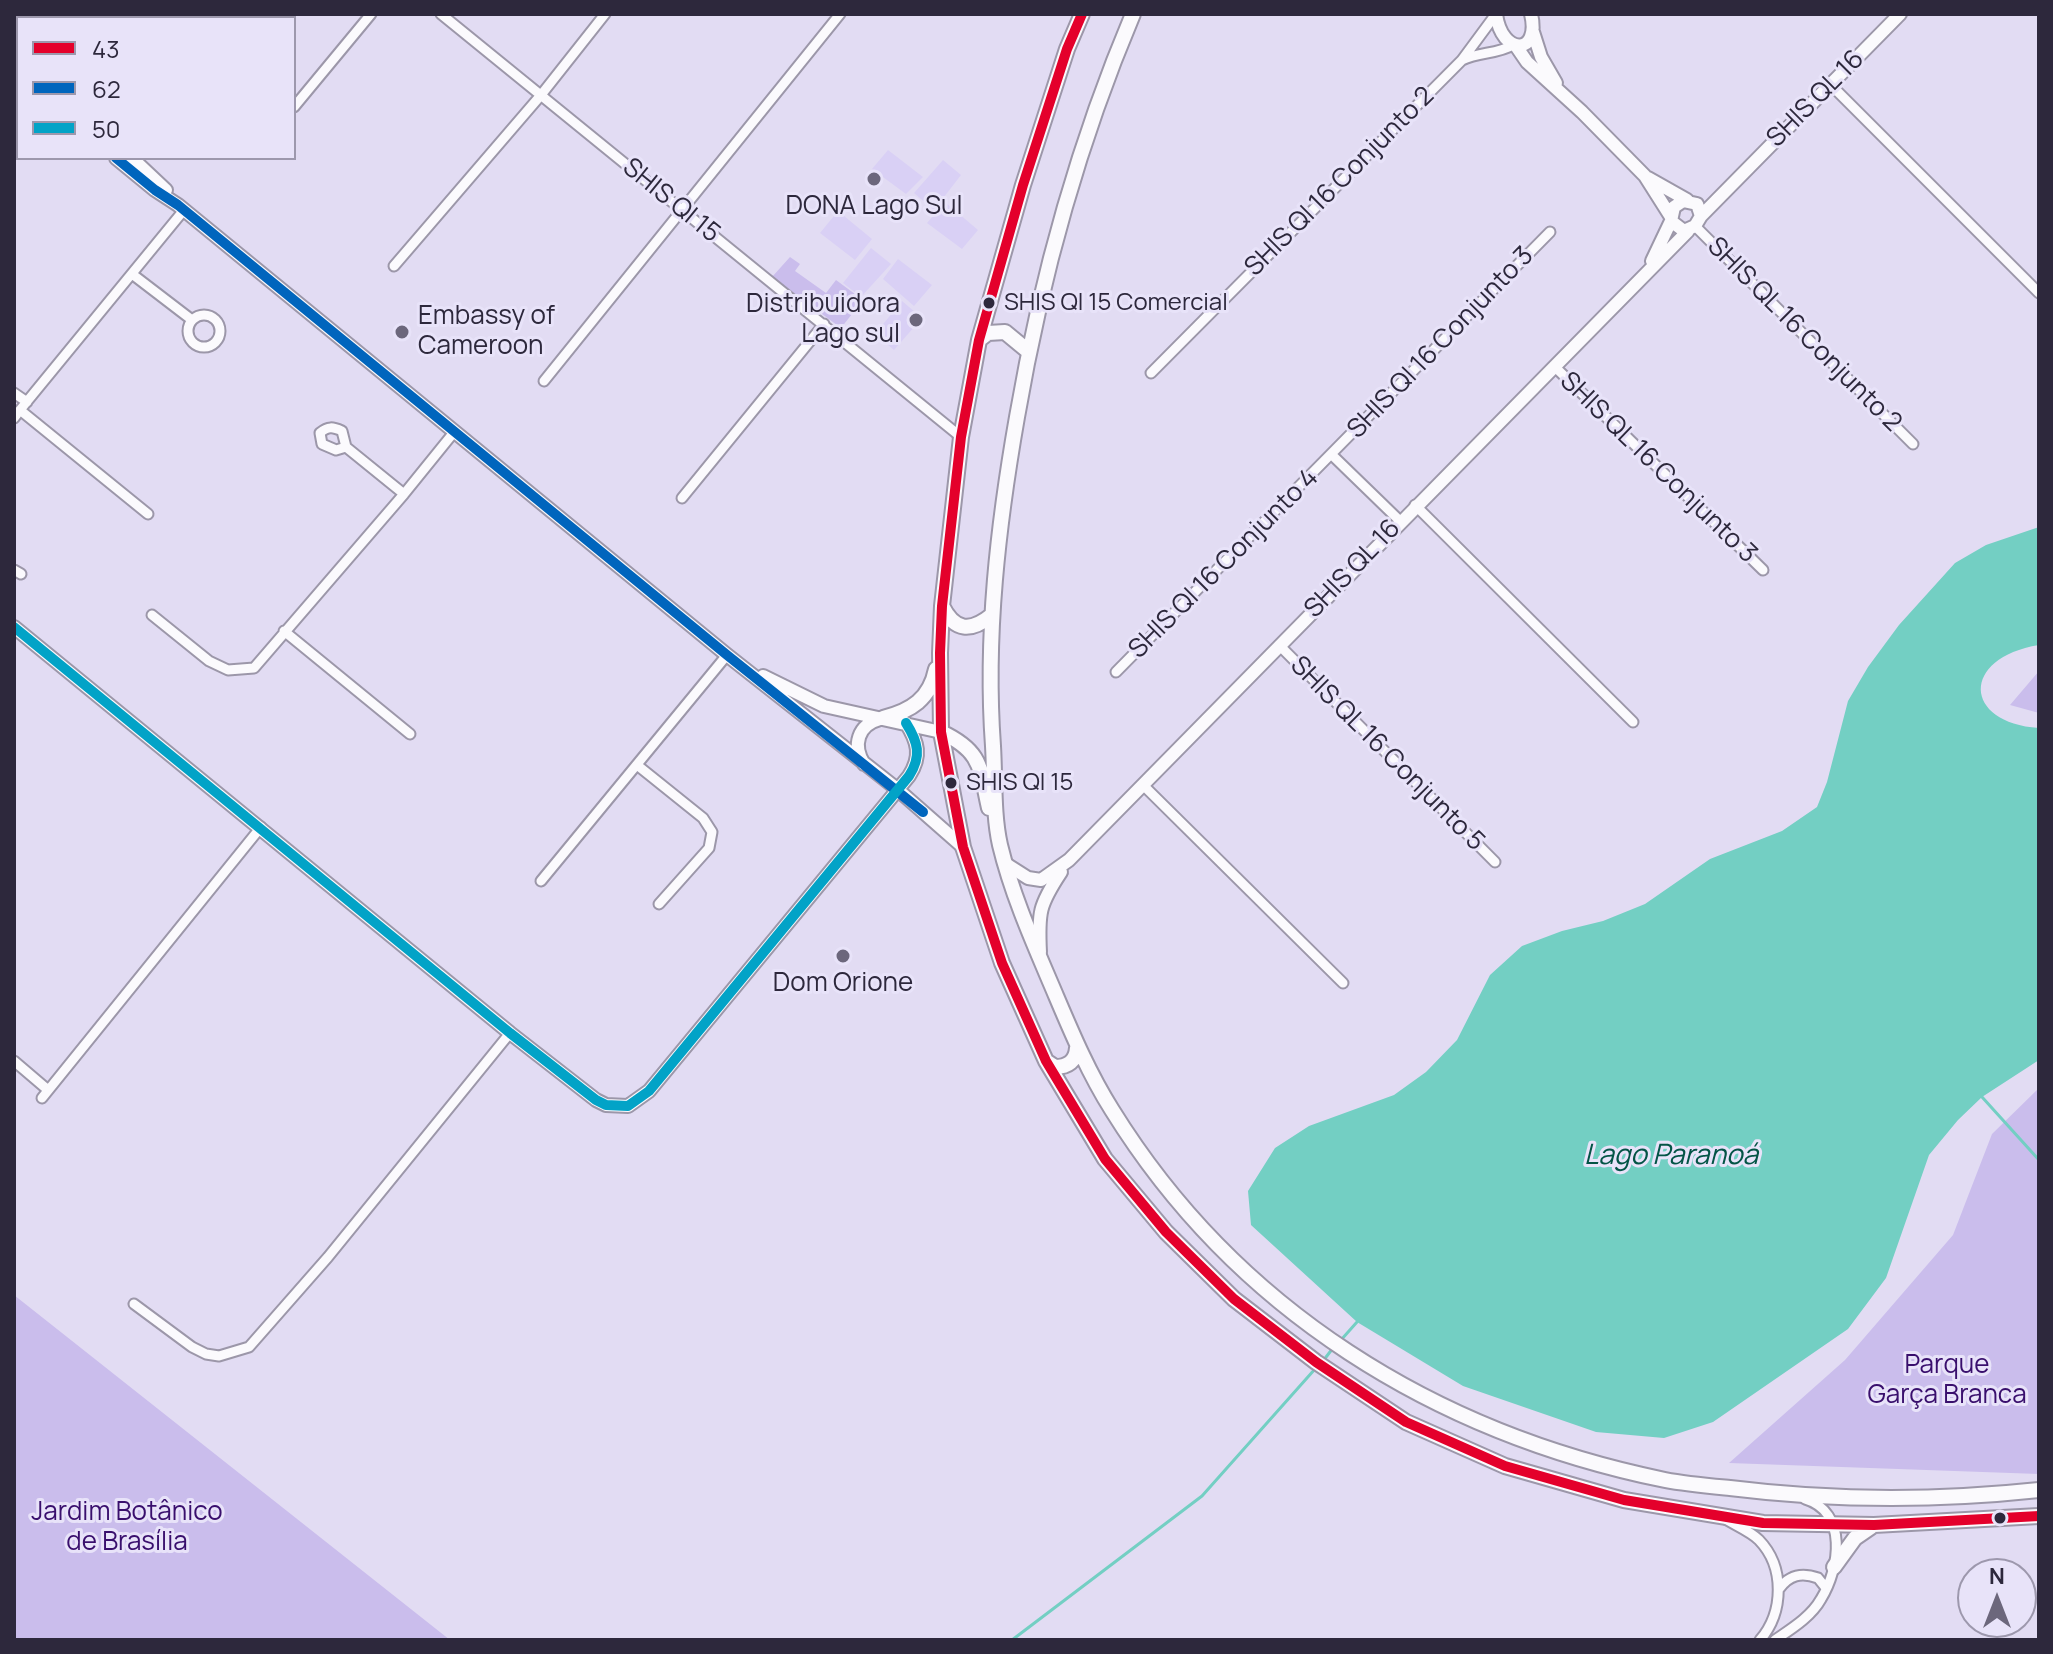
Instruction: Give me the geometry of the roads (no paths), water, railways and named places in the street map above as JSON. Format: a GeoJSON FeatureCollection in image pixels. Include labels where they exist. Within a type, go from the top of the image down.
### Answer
{"type":"FeatureCollection","features":[{"type":"Feature","properties":{"kind":"main road"},"geometry":{"type":"LineString","coordinates":[[1082,14],[1067,49],[1023,185],[979,340],[961,437],[942,606],[941,732],[963,847],[1002,963],[1046,1061],[1105,1159],[1166,1232],[1234,1299],[1299,1349],[1406,1422],[1505,1466],[1624,1500],[1776,1524],[1874,1525],[2039,1516]]}},
{"type":"Feature","properties":{"kind":"main road"},"geometry":{"type":"LineString","coordinates":[[1000,843],[990,690],[992,615],[1002,498],[1028,351],[1068,189],[1133,14]]}},
{"type":"Feature","properties":{"kind":"main road"},"geometry":{"type":"LineString","coordinates":[[979,340],[988,333],[1005,332],[1028,351]]}},
{"type":"Feature","properties":{"kind":"main road"},"geometry":{"type":"LineString","coordinates":[[942,606],[949,619],[959,626],[979,626],[992,615]]}},
{"type":"Feature","properties":{"kind":"main road"},"geometry":{"type":"LineString","coordinates":[[883,718],[903,712],[922,700],[934,679],[940,653]]}},
{"type":"Feature","properties":{"kind":"main road"},"geometry":{"type":"LineString","coordinates":[[941,732],[969,748],[980,763],[991,817],[1006,864],[1041,962],[1077,1048],[1127,1134],[1157,1176],[1222,1253],[1316,1331],[1353,1357],[1421,1396],[1473,1420],[1561,1452],[1666,1480]]}},
{"type":"Feature","properties":{"kind":"main road"},"geometry":{"type":"LineString","coordinates":[[1046,1061],[1055,1067],[1070,1064],[1075,1059],[1077,1048]]}},
{"type":"Feature","properties":{"kind":"main road"},"geometry":{"type":"LineString","coordinates":[[1624,1500],[1613,1488],[1616,1478],[1666,1480],[1798,1497],[1844,1499],[1959,1497],[2039,1490]]}},
{"type":"Feature","properties":{"kind":"main road"},"geometry":{"type":"LineString","coordinates":[[1985,1495],[1978,1499],[1974,1509],[1986,1521]]}},
{"type":"Feature","properties":{"kind":"main road"},"geometry":{"type":"LineString","coordinates":[[1956,1522],[1966,1513],[1959,1497]]}},
{"type":"Feature","properties":{"kind":"main road"},"geometry":{"type":"LineString","coordinates":[[1834,1567],[1855,1538],[1874,1525]]}},
{"type":"Feature","properties":{"kind":"street"},"geometry":{"type":"LineString","coordinates":[[296,105],[371,14]]}},
{"type":"Feature","properties":{"kind":"street","name":"SHIS QI 15"},"geometry":{"type":"LineString","coordinates":[[441,14],[961,437]]}},
{"type":"Feature","properties":{"kind":"street"},"geometry":{"type":"LineString","coordinates":[[394,266],[541,95],[605,14]]}},
{"type":"Feature","properties":{"kind":"street"},"geometry":{"type":"LineString","coordinates":[[544,381],[840,14]]}},
{"type":"Feature","properties":{"kind":"street"},"geometry":{"type":"LineString","coordinates":[[1496,14],[1503,35],[1527,62],[1645,176],[1678,229],[1695,224],[1700,210],[1691,201],[1645,176]]}},
{"type":"Feature","properties":{"kind":"street","name":"SHIS QI 16 Conjunto 2"},"geometry":{"type":"LineString","coordinates":[[1151,373],[1462,60],[1496,14]]}},
{"type":"Feature","properties":{"kind":"street"},"geometry":{"type":"LineString","coordinates":[[1531,14],[1541,57],[1559,90]]}},
{"type":"Feature","properties":{"kind":"street","name":"SHIS QL 16"},"geometry":{"type":"LineString","coordinates":[[1006,864],[1028,878],[1039,880],[1050,876],[1069,860],[1900,14]]}},
{"type":"Feature","properties":{"kind":"street"},"geometry":{"type":"LineString","coordinates":[[1462,60],[1527,42],[1533,32]]}},
{"type":"Feature","properties":{"kind":"street"},"geometry":{"type":"LineString","coordinates":[[1830,84],[2039,293]]}},
{"type":"Feature","properties":{"kind":"street"},"geometry":{"type":"LineString","coordinates":[[118,160],[181,207],[732,659],[897,789],[963,847]]}},
{"type":"Feature","properties":{"kind":"street"},"geometry":{"type":"LineString","coordinates":[[134,160],[181,207]]}},
{"type":"Feature","properties":{"kind":"street","name":"SHIS QL 16"},"geometry":{"type":"LineString","coordinates":[[1691,201],[1733,184]]}},
{"type":"Feature","properties":{"kind":"street"},"geometry":{"type":"LineString","coordinates":[[1671,219],[1677,204],[1691,201]]}},
{"type":"Feature","properties":{"kind":"street"},"geometry":{"type":"LineString","coordinates":[[20,410],[132,274],[181,207]]}},
{"type":"Feature","properties":{"kind":"street","name":"SHIS QL 16"},"geometry":{"type":"LineString","coordinates":[[1639,280],[1658,251],[1671,219]]}},
{"type":"Feature","properties":{"kind":"street","name":"SHIS QL 16 Conjunto 2"},"geometry":{"type":"LineString","coordinates":[[1695,224],[1913,444]]}},
{"type":"Feature","properties":{"kind":"street","name":"SHIS QI 16 Conjunto 3"},"geometry":{"type":"LineString","coordinates":[[1332,455],[1550,232]]}},
{"type":"Feature","properties":{"kind":"street"},"geometry":{"type":"LineString","coordinates":[[132,274],[192,320]]}},
{"type":"Feature","properties":{"kind":"street"},"geometry":{"type":"LineString","coordinates":[[682,498],[824,324]]}},
{"type":"Feature","properties":{"kind":"street","name":"SHIS QL 16 Conjunto 3"},"geometry":{"type":"LineString","coordinates":[[1554,366],[1763,570]]}},
{"type":"Feature","properties":{"kind":"street"},"geometry":{"type":"LineString","coordinates":[[14,393],[20,410],[148,514]]}},
{"type":"Feature","properties":{"kind":"street"},"geometry":{"type":"LineString","coordinates":[[939,418],[951,419],[966,412]]}},
{"type":"Feature","properties":{"kind":"street"},"geometry":{"type":"LineString","coordinates":[[152,615],[209,661],[228,670],[254,668],[455,431]]}},
{"type":"Feature","properties":{"kind":"street"},"geometry":{"type":"LineString","coordinates":[[346,447],[404,494]]}},
{"type":"Feature","properties":{"kind":"street"},"geometry":{"type":"LineString","coordinates":[[1332,455],[1400,521]]}},
{"type":"Feature","properties":{"kind":"street","name":"SHIS QI 16 Conjunto 4"},"geometry":{"type":"LineString","coordinates":[[1116,672],[1332,455]]}},
{"type":"Feature","properties":{"kind":"street"},"geometry":{"type":"LineString","coordinates":[[1415,505],[1633,722]]}},
{"type":"Feature","properties":{"kind":"street"},"geometry":{"type":"LineString","coordinates":[[14,627],[510,1033],[596,1100],[617,1107],[634,1104],[649,1091],[913,769],[918,755],[915,739],[906,723]]}},
{"type":"Feature","properties":{"kind":"street"},"geometry":{"type":"LineString","coordinates":[[284,631],[410,734]]}},
{"type":"Feature","properties":{"kind":"street","name":"SHIS QL 16 Conjunto 5"},"geometry":{"type":"LineString","coordinates":[[1279,645],[1495,862]]}},
{"type":"Feature","properties":{"kind":"street"},"geometry":{"type":"LineString","coordinates":[[732,659],[824,706],[941,732]]}},
{"type":"Feature","properties":{"kind":"street"},"geometry":{"type":"LineString","coordinates":[[541,881],[637,765],[732,659]]}},
{"type":"Feature","properties":{"kind":"street"},"geometry":{"type":"LineString","coordinates":[[864,764],[858,751],[860,733],[872,721],[883,718]]}},
{"type":"Feature","properties":{"kind":"street"},"geometry":{"type":"LineString","coordinates":[[637,765],[703,818],[712,832],[709,848],[659,904]]}},
{"type":"Feature","properties":{"kind":"street"},"geometry":{"type":"LineString","coordinates":[[1143,785],[1343,983]]}},
{"type":"Feature","properties":{"kind":"street"},"geometry":{"type":"LineString","coordinates":[[14,1061],[45,1094],[261,827]]}},
{"type":"Feature","properties":{"kind":"street","name":"SHIS QL 16"},"geometry":{"type":"LineString","coordinates":[[1041,962],[1041,904],[1069,860]]}},
{"type":"Feature","properties":{"kind":"street"},"geometry":{"type":"LineString","coordinates":[[134,1304],[192,1347],[219,1356],[249,1347],[510,1033]]}},
{"type":"Feature","properties":{"kind":"street"},"geometry":{"type":"LineString","coordinates":[[1775,1640],[1809,1614],[1821,1600],[1834,1567],[1835,1526],[1819,1505],[1798,1497]]}},
{"type":"Feature","properties":{"kind":"street"},"geometry":{"type":"LineString","coordinates":[[1724,1518],[1757,1538],[1765,1548],[1772,1560],[1779,1589]]}},
{"type":"Feature","properties":{"kind":"street"},"geometry":{"type":"LineString","coordinates":[[1760,1640],[1772,1619],[1779,1589],[1786,1580],[1800,1576],[1818,1578],[1826,1588]]}},
{"type":"Feature","properties":{"kind":"water","name":"Lago Paranoá"},"geometry":{"type":"Polygon","coordinates":[[[2039,527],[2039,645],[2013,652],[1995,663],[1984,676],[1981,690],[1985,703],[1996,715],[2014,724],[2039,728],[2039,1060],[1982,1097],[1929,1155],[1886,1278],[1848,1329],[1713,1422],[1664,1438],[1596,1432],[1463,1386],[1357,1322],[1251,1225],[1248,1191],[1275,1148],[1309,1126],[1394,1095],[1426,1072],[1457,1040],[1490,975],[1522,946],[1562,931],[1603,921],[1645,904],[1710,859],[1782,831],[1817,807],[1827,782],[1848,701],[1899,625],[1955,563],[1986,545],[2039,527]]]}},
{"type":"Feature","properties":{"kind":"waterway"},"geometry":{"type":"LineString","coordinates":[[1982,1097],[2039,1160]]}},
{"type":"Feature","properties":{"kind":"waterway"},"geometry":{"type":"LineString","coordinates":[[1341,1340],[1357,1322]]}},
{"type":"Feature","properties":{"kind":"waterway"},"geometry":{"type":"LineString","coordinates":[[1323,1361],[1333,1348]]}},
{"type":"Feature","properties":{"kind":"waterway"},"geometry":{"type":"LineString","coordinates":[[1012,1640],[1202,1496],[1315,1369]]}},
{"type":"Feature","properties":{"kind":"place","name":"DONA Lago Sul"},"geometry":{"type":"Point","coordinates":[874,179]}},
{"type":"Feature","properties":{"kind":"place","name":"SHIS QI 15 Comercial"},"geometry":{"type":"Point","coordinates":[989,303]}},
{"type":"Feature","properties":{"kind":"place","name":"Distribuidora Lago sul"},"geometry":{"type":"Point","coordinates":[916,320]}},
{"type":"Feature","properties":{"kind":"place","name":"Embassy of Cameroon"},"geometry":{"type":"Point","coordinates":[402,332]}},
{"type":"Feature","properties":{"kind":"place","name":"SHIS QI 15"},"geometry":{"type":"Point","coordinates":[951,783]}},
{"type":"Feature","properties":{"kind":"place","name":"Dom Orione"},"geometry":{"type":"Point","coordinates":[843,956]}},
{"type":"Feature","properties":{"kind":"park label","name":"Parque Garça Branca"},"geometry":{"type":"Point","coordinates":[1947,1381]}},
{"type":"Feature","properties":{"kind":"park label","name":"Jardim Botânico de Brasília"},"geometry":{"type":"Point","coordinates":[127,1528]}}]}
